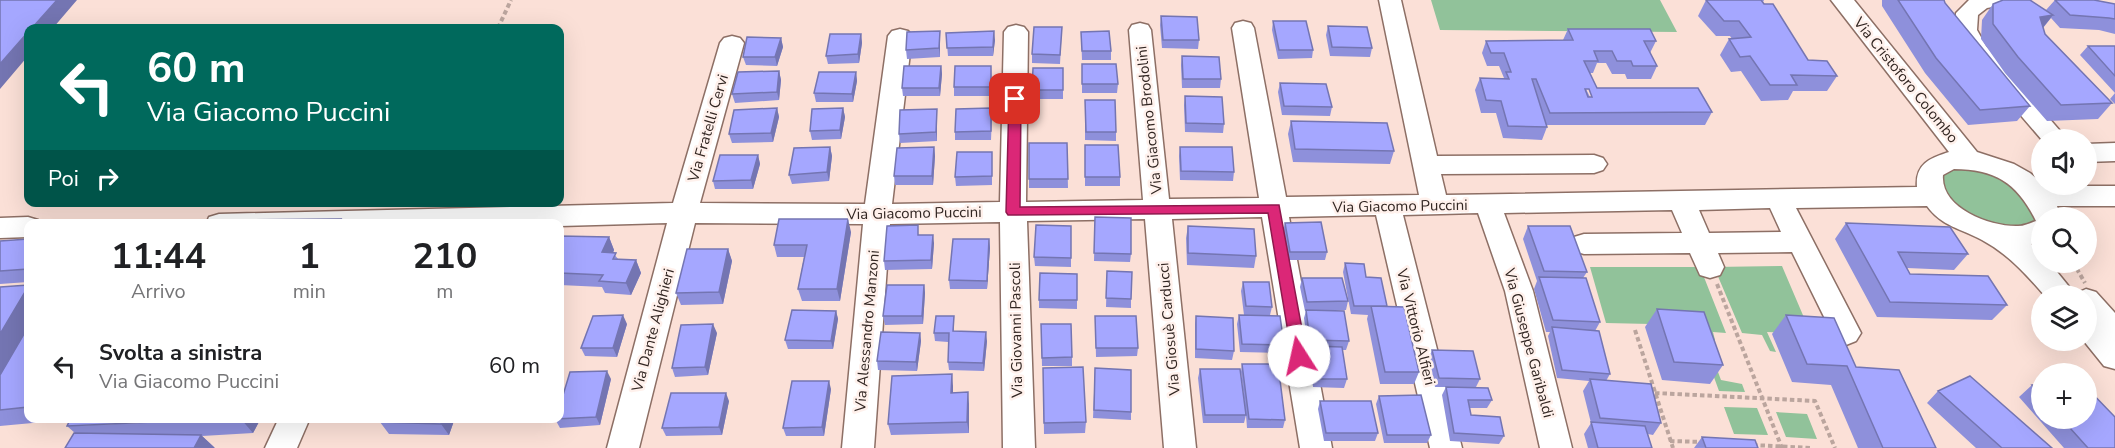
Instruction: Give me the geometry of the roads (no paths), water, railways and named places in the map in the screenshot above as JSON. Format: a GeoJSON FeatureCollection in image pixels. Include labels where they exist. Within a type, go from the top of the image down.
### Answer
{"type":"FeatureCollection","features":[{"type":"Feature","properties":{"kind":"street"},"geometry":{"type":"LineString","coordinates":[[1390,0],[1435,206]]}},
{"type":"Feature","properties":{"kind":"street","name":"Via Cristoforo Colombo"},"geometry":{"type":"LineString","coordinates":[[1842,0],[1969,160]]}},
{"type":"Feature","properties":{"kind":"street"},"geometry":{"type":"LineString","coordinates":[[1995,0],[1980,3],[1967,13],[1966,30],[1977,50],[2046,129]]}},
{"type":"Feature","properties":{"kind":"street"},"geometry":{"type":"LineString","coordinates":[[1243,28],[1316,448]]}},
{"type":"Feature","properties":{"kind":"street","name":"Via Giacomo Brodolini"},"geometry":{"type":"LineString","coordinates":[[1140,30],[1158,210]]}},
{"type":"Feature","properties":{"kind":"street","name":"Via Giovanni Pascoli"},"geometry":{"type":"LineString","coordinates":[[1016,32],[1013,212],[1019,448]]}},
{"type":"Feature","properties":{"kind":"street","name":"Via Alessandro Manzoni"},"geometry":{"type":"LineString","coordinates":[[858,448],[877,214],[900,36]]}},
{"type":"Feature","properties":{"kind":"street","name":"Via Fratelli Cervi"},"geometry":{"type":"LineString","coordinates":[[684,213],[732,43]]}},
{"type":"Feature","properties":{"kind":"street"},"geometry":{"type":"LineString","coordinates":[[2097,153],[2115,152]]}},
{"type":"Feature","properties":{"kind":"street"},"geometry":{"type":"LineString","coordinates":[[2063,285],[2025,254],[1991,233],[1957,218],[1933,196],[1928,183],[1930,172],[1938,164],[1952,160],[1969,160],[1993,166],[2016,177],[2043,207],[2115,196]]}},
{"type":"Feature","properties":{"kind":"street"},"geometry":{"type":"LineString","coordinates":[[1426,165],[1594,164]]}},
{"type":"Feature","properties":{"kind":"street","name":"Via Giacomo Puccini"},"geometry":{"type":"LineString","coordinates":[[464,219],[684,213],[877,214],[1933,196]]}},
{"type":"Feature","properties":{"kind":"street"},"geometry":{"type":"LineString","coordinates":[[1779,200],[1846,333]]}},
{"type":"Feature","properties":{"kind":"street"},"geometry":{"type":"LineString","coordinates":[[1682,202],[1706,255]]}},
{"type":"Feature","properties":{"kind":"street"},"geometry":{"type":"LineString","coordinates":[[1580,203],[1590,244],[1706,255],[1800,242]]}},
{"type":"Feature","properties":{"kind":"street","name":"Via Giuseppe Garibaldi"},"geometry":{"type":"LineString","coordinates":[[1488,205],[1518,291],[1556,448]]}},
{"type":"Feature","properties":{"kind":"street","name":"Via Vittorio Alfieri"},"geometry":{"type":"LineString","coordinates":[[1387,206],[1446,448]]}},
{"type":"Feature","properties":{"kind":"street","name":"Via Giosuè Carducci"},"geometry":{"type":"LineString","coordinates":[[1158,210],[1180,448]]}},
{"type":"Feature","properties":{"kind":"street","name":"Via Dante Alighieri"},"geometry":{"type":"LineString","coordinates":[[623,448],[684,213]]}},
{"type":"Feature","properties":{"kind":"street"},"geometry":{"type":"LineString","coordinates":[[0,228],[24,227]]}},
{"type":"Feature","properties":{"kind":"street"},"geometry":{"type":"LineString","coordinates":[[1991,233],[2024,236],[2031,233]]}},
{"type":"Feature","properties":{"kind":"street"},"geometry":{"type":"LineString","coordinates":[[2097,315],[2115,333]]}},
{"type":"Feature","properties":{"kind":"street"},"geometry":{"type":"LineString","coordinates":[[2097,337],[2115,357]]}},
{"type":"Feature","properties":{"kind":"street"},"geometry":{"type":"LineString","coordinates":[[281,448],[293,423]]}}]}
